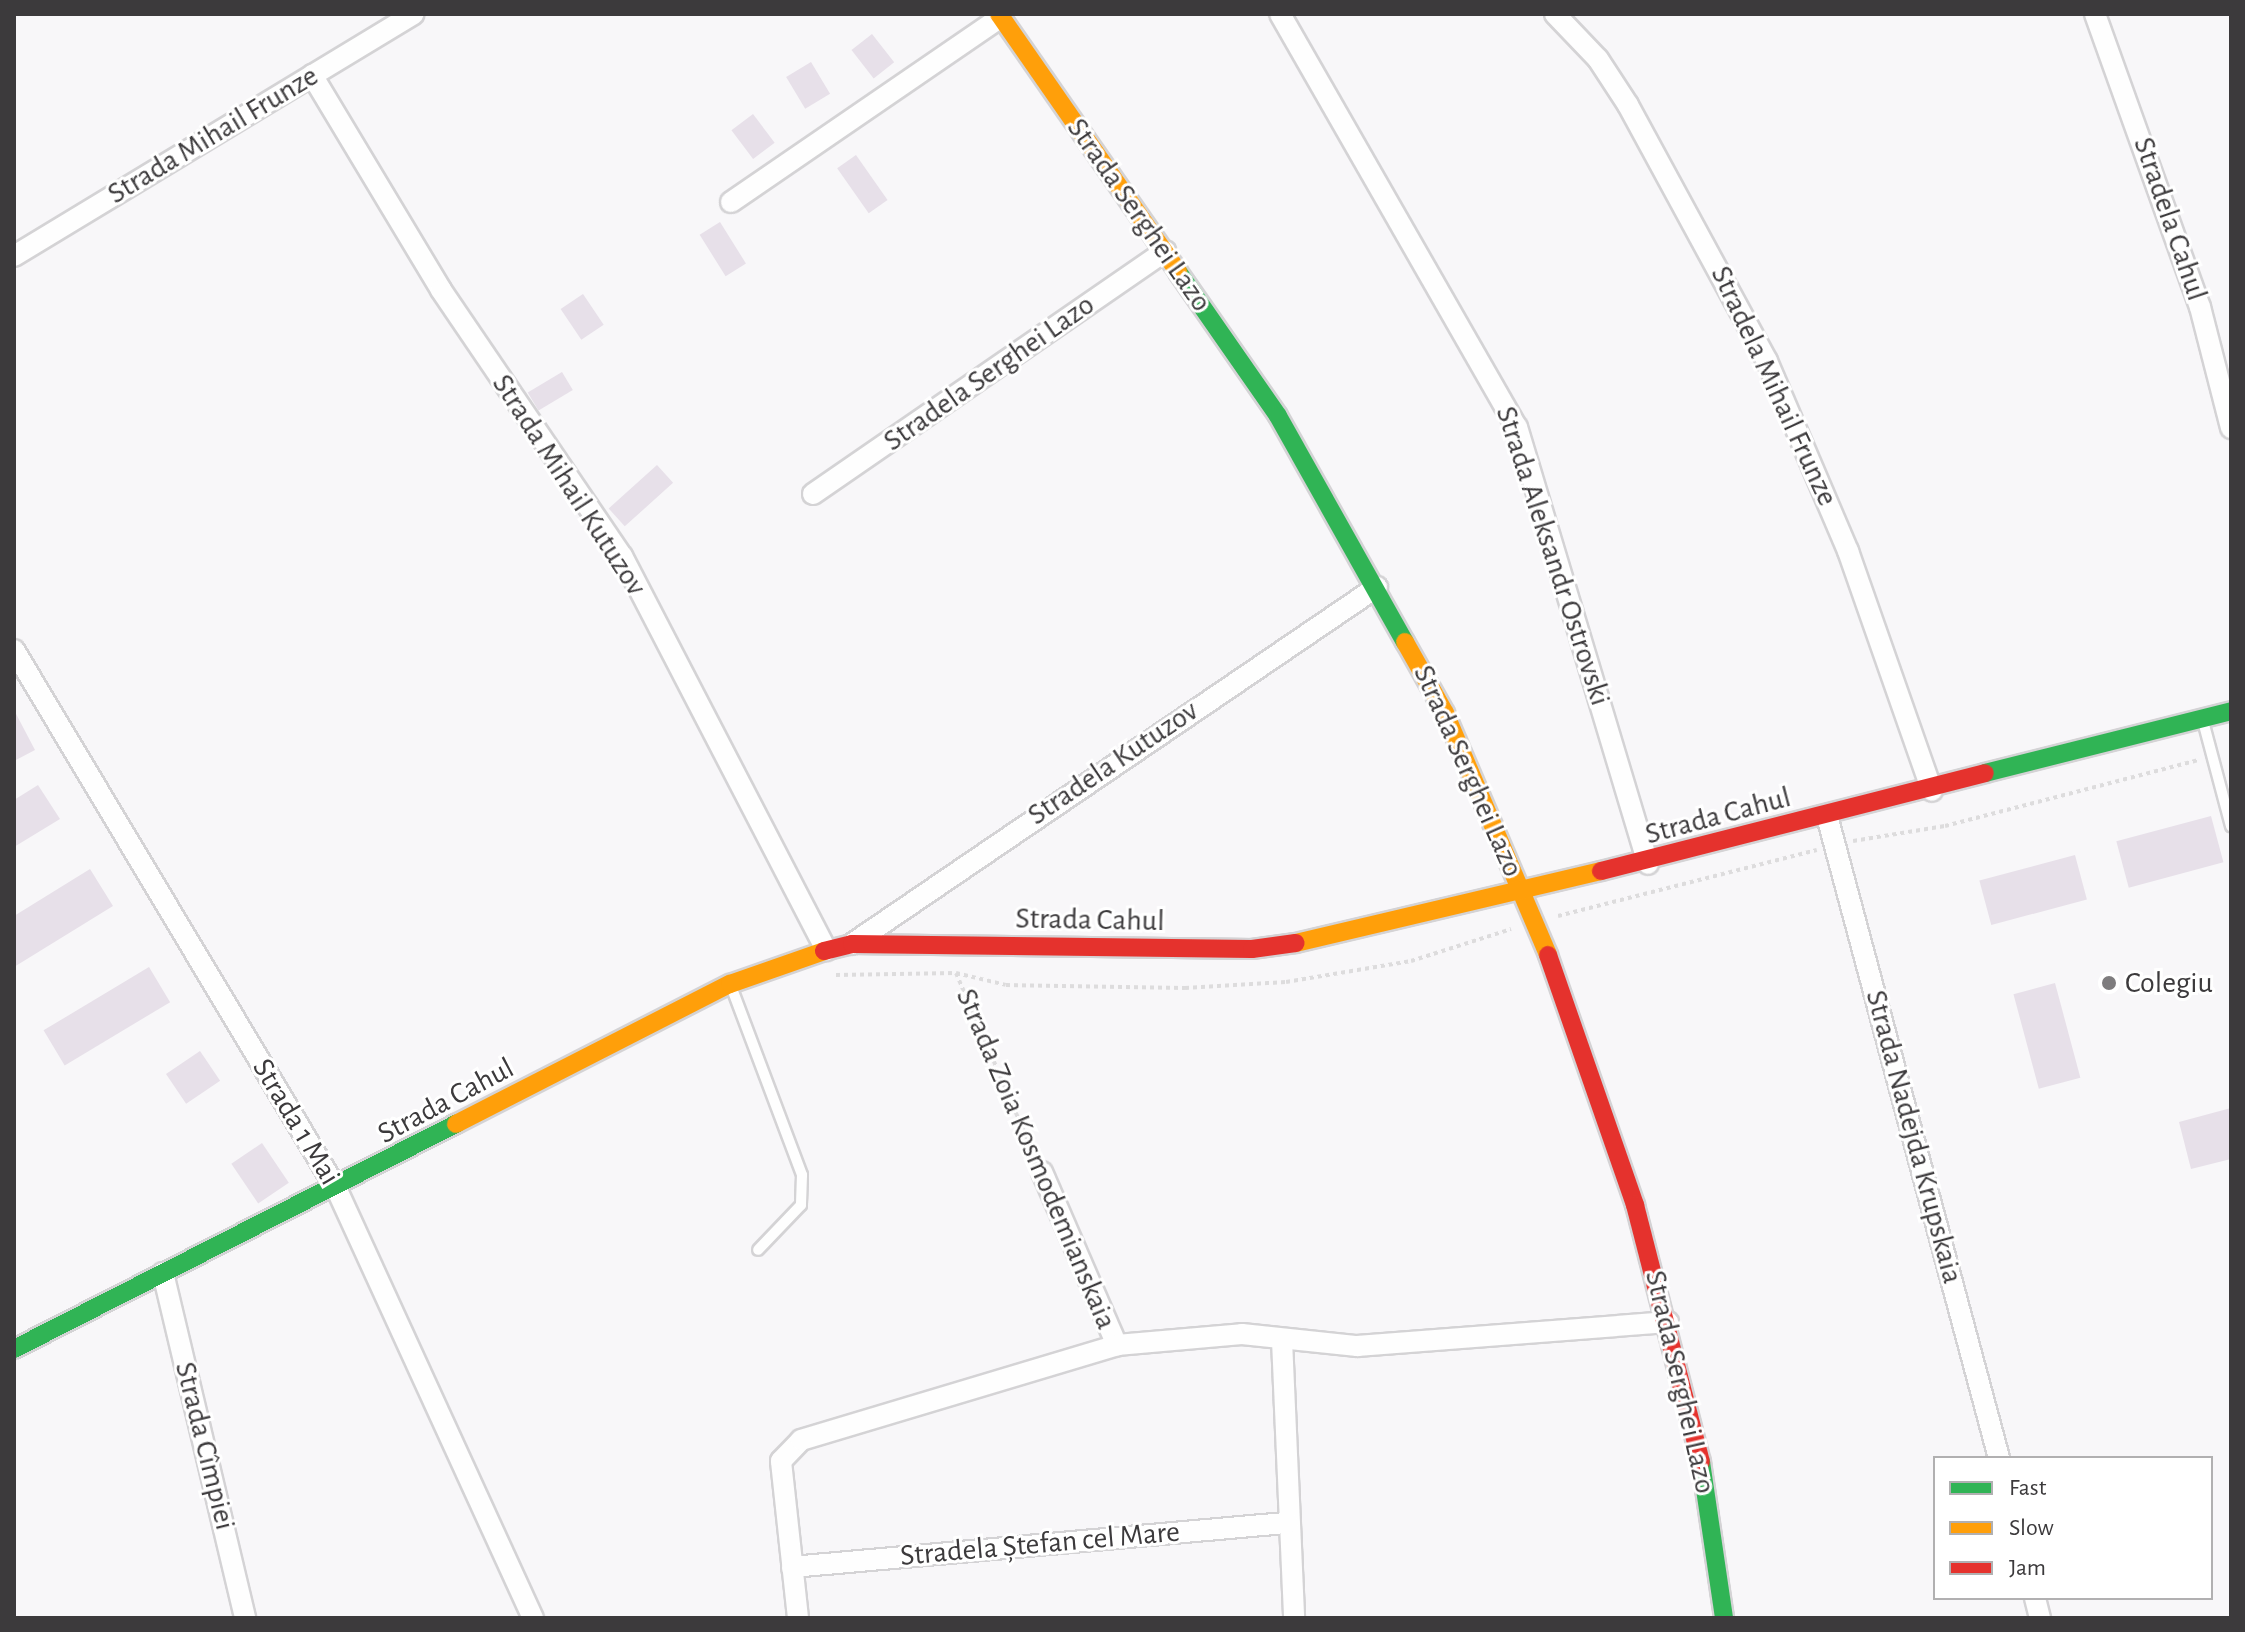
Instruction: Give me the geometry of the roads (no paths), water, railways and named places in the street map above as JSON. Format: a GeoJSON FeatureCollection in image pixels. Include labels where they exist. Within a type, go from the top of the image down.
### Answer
{"type":"FeatureCollection","features":[{"type":"Feature","properties":{"kind":"main road","name":"Strada Serghei Lazo"},"geometry":{"type":"LineString","coordinates":[[1000,16],[1278,416],[1377,587],[1445,713],[1572,1011],[1668,1322],[1706,1482],[1724,1618]]}},
{"type":"Feature","properties":{"kind":"main road","name":"Strada Cahul"},"geometry":{"type":"LineString","coordinates":[[14,1349],[337,1190],[730,984],[826,950],[852,944],[1252,949],[1523,895],[2231,711]]}},
{"type":"Feature","properties":{"kind":"street","name":"Strada Mihail Frunze"},"geometry":{"type":"LineString","coordinates":[[14,256],[413,14]]}},
{"type":"Feature","properties":{"kind":"street","name":"Strada Aleksandr Ostrovski"},"geometry":{"type":"LineString","coordinates":[[1280,14],[1511,414],[1648,864]]}},
{"type":"Feature","properties":{"kind":"street","name":"Stradela Mihail Frunze"},"geometry":{"type":"LineString","coordinates":[[1555,14],[1598,59],[1628,105],[1767,361],[1848,551],[1932,791]]}},
{"type":"Feature","properties":{"kind":"street","name":"Stradela Cahul"},"geometry":{"type":"LineString","coordinates":[[2095,14],[2200,307],[2231,428]]}},
{"type":"Feature","properties":{"kind":"street","name":"Strada Serghei Lazo"},"geometry":{"type":"LineString","coordinates":[[731,202],[1000,16]]}},
{"type":"Feature","properties":{"kind":"street","name":"Strada Mihail Kutuzov"},"geometry":{"type":"LineString","coordinates":[[312,75],[441,290],[622,556],[826,950]]}},
{"type":"Feature","properties":{"kind":"street","name":"Stradela Serghei Lazo"},"geometry":{"type":"LineString","coordinates":[[813,494],[1165,251]]}},
{"type":"Feature","properties":{"kind":"street","name":"Stradela Kutuzov"},"geometry":{"type":"LineString","coordinates":[[852,944],[1377,587]]}},
{"type":"Feature","properties":{"kind":"street","name":"Strada 1 Mai"},"geometry":{"type":"LineString","coordinates":[[14,650],[337,1190],[533,1618]]}},
{"type":"Feature","properties":{"kind":"street","name":"Strada Nadejda Krupskaia"},"geometry":{"type":"LineString","coordinates":[[1827,816],[1998,1456]]}},
{"type":"Feature","properties":{"kind":"street","name":"Strada Zoia Kosmodemianskaia"},"geometry":{"type":"LineString","coordinates":[[1042,1172],[1117,1345]]}},
{"type":"Feature","properties":{"kind":"street","name":"Strada Cîmpiei"},"geometry":{"type":"LineString","coordinates":[[163,1273],[245,1618]]}},
{"type":"Feature","properties":{"kind":"street","name":"Strada Zoia Kosmodemianskaia"},"geometry":{"type":"LineString","coordinates":[[792,1567],[785,1449],[1117,1345],[1242,1334],[1357,1346],[1668,1322]]}},
{"type":"Feature","properties":{"kind":"street"},"geometry":{"type":"LineString","coordinates":[[1282,1340],[1294,1618]]}},
{"type":"Feature","properties":{"kind":"street","name":"Stradela Ștefan cel Mare"},"geometry":{"type":"LineString","coordinates":[[792,1567],[1288,1523]]}},
{"type":"Feature","properties":{"kind":"street"},"geometry":{"type":"LineString","coordinates":[[792,1567],[798,1618]]}},
{"type":"Feature","properties":{"kind":"lane"},"geometry":{"type":"LineString","coordinates":[[2203,719],[2231,826]]}},
{"type":"Feature","properties":{"kind":"lane"},"geometry":{"type":"LineString","coordinates":[[730,984],[802,1175],[801,1205],[758,1250]]}},
{"type":"Feature","properties":{"kind":"place","name":"Colegiu"},"geometry":{"type":"Point","coordinates":[2109,983]}}]}
